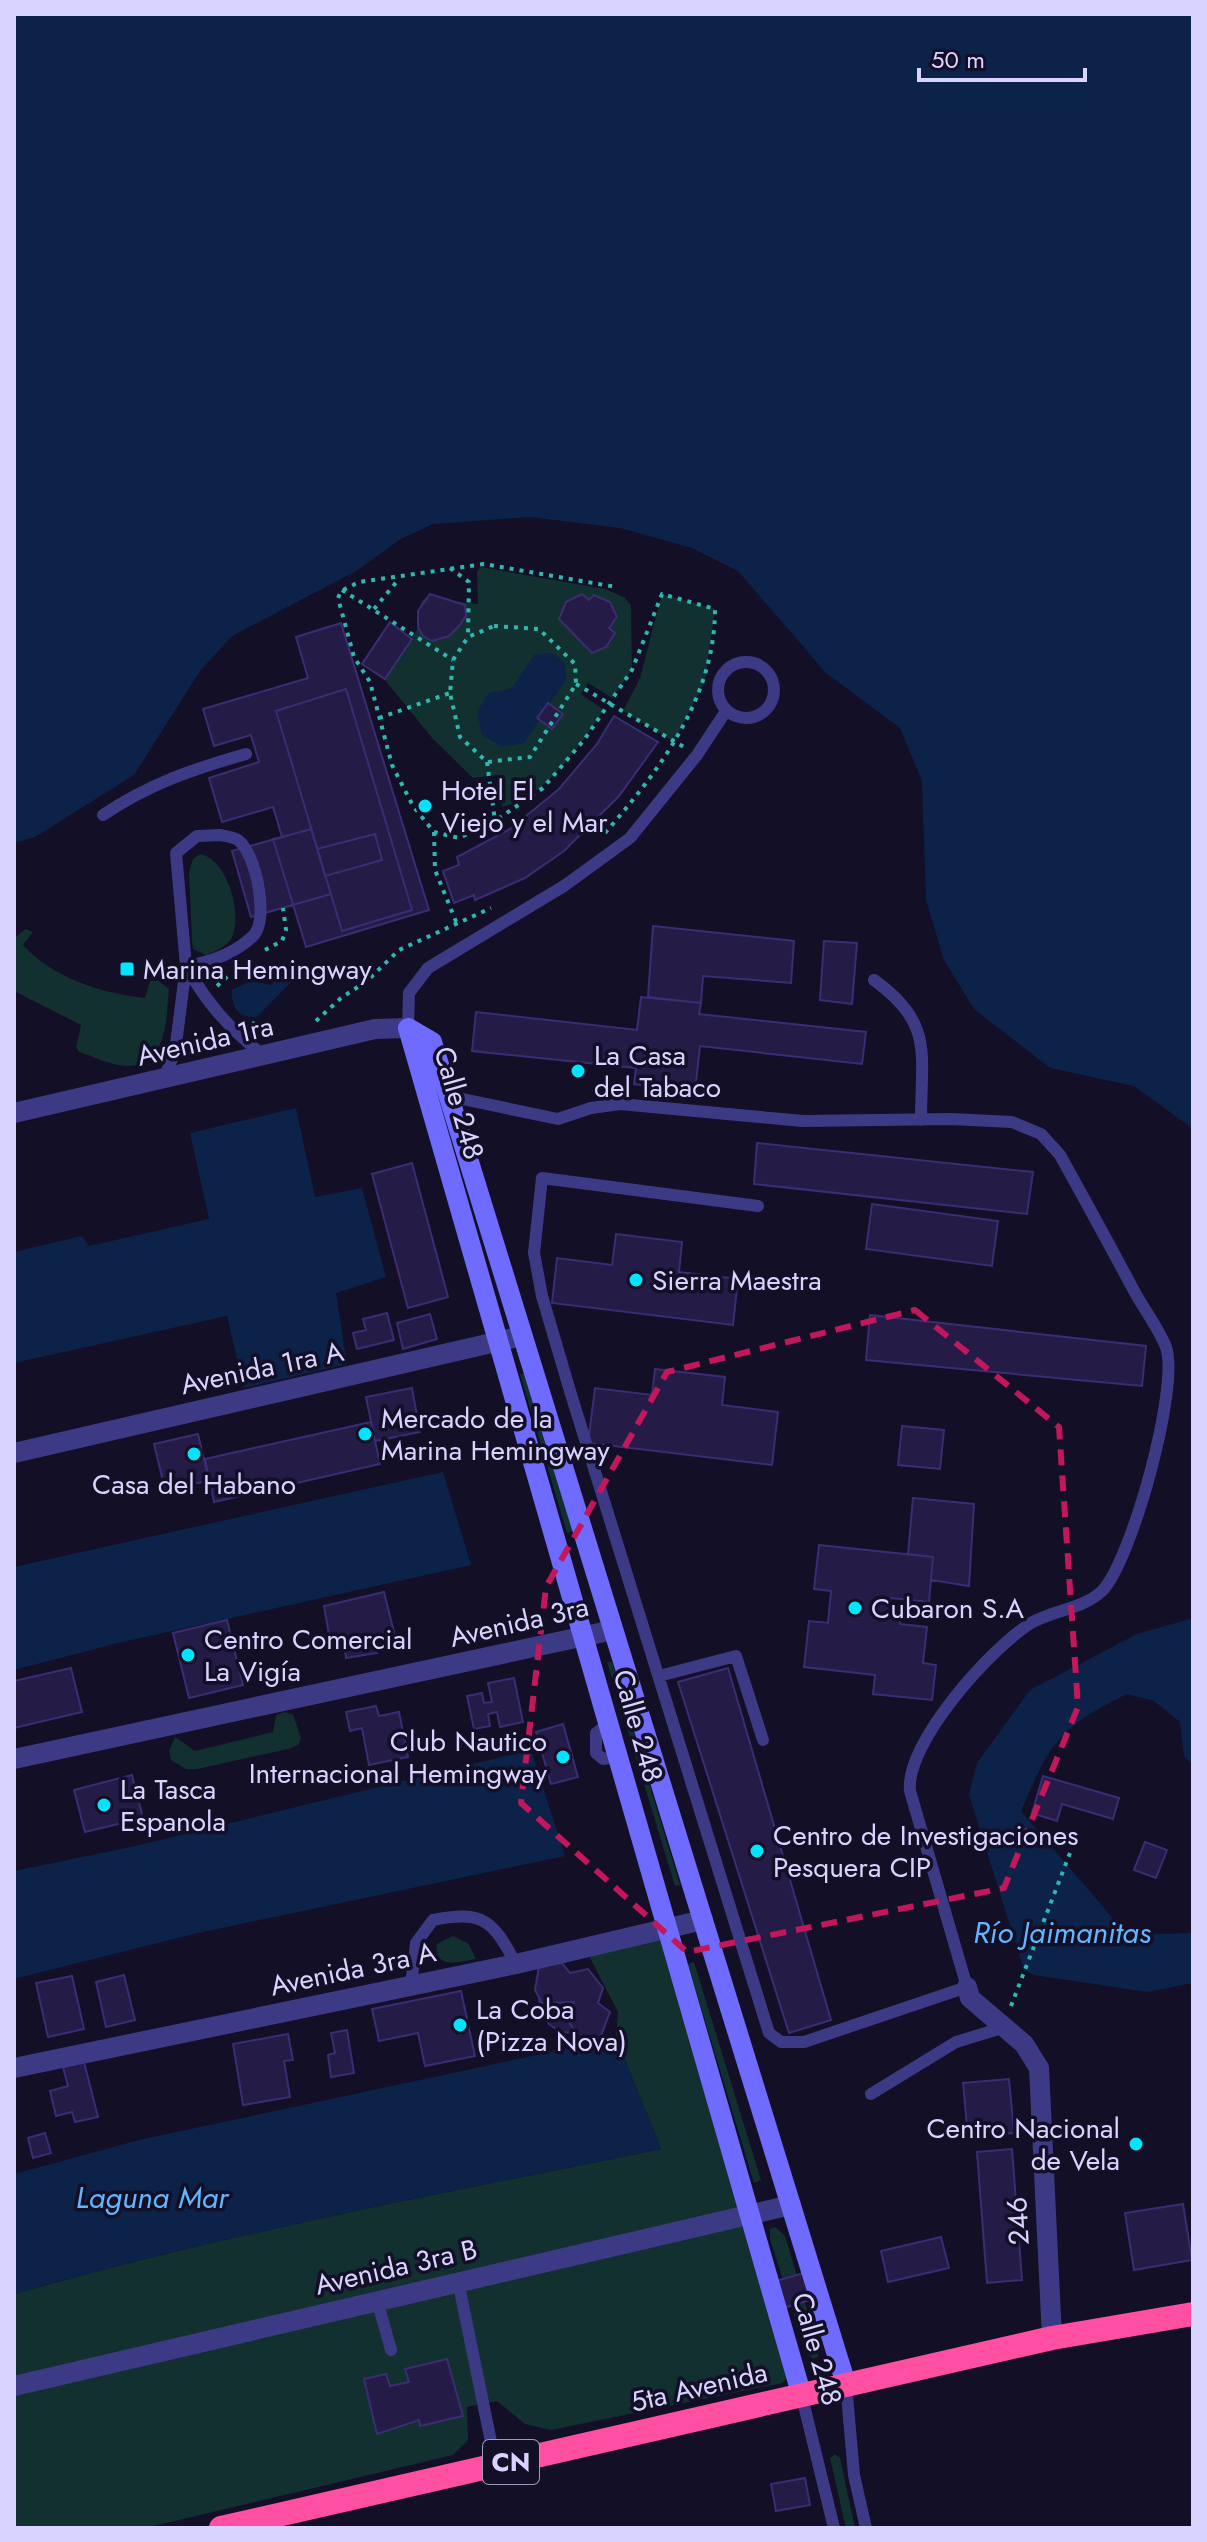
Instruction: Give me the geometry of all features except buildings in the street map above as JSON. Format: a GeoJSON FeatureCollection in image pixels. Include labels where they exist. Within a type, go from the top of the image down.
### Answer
{"type":"FeatureCollection","features":[{"type":"Feature","properties":{"kind":"highway","name":"5ta Avenida"},"geometry":{"type":"LineString","coordinates":[[221,2528],[801,2393],[1052,2338],[1193,2314]]}},
{"type":"Feature","properties":{"kind":"street","name":"Avenida 1ra"},"geometry":{"type":"LineString","coordinates":[[14,1113],[375,1029],[408,1028]]}},
{"type":"Feature","properties":{"kind":"street","name":"Calle 248"},"geometry":{"type":"LineString","coordinates":[[408,1028],[432,1042],[846,2384]]}},
{"type":"Feature","properties":{"kind":"street","name":"Calle 248"},"geometry":{"type":"LineString","coordinates":[[408,1028],[801,2393]]}},
{"type":"Feature","properties":{"kind":"street","name":"Avenida 1ra A"},"geometry":{"type":"LineString","coordinates":[[14,1453],[522,1336]]}},
{"type":"Feature","properties":{"kind":"street","name":"Avenida 3ra"},"geometry":{"type":"LineString","coordinates":[[14,1759],[613,1630]]}},
{"type":"Feature","properties":{"kind":"street","name":"Avenida 3ra A"},"geometry":{"type":"LineString","coordinates":[[14,2068],[516,1964],[703,1920]]}},
{"type":"Feature","properties":{"kind":"street","name":"246"},"geometry":{"type":"LineString","coordinates":[[967,1987],[970,1998],[1024,2044],[1039,2068],[1052,2338]]}},
{"type":"Feature","properties":{"kind":"street","name":"Avenida 3ra B"},"geometry":{"type":"LineString","coordinates":[[14,2386],[791,2205]]}},
{"type":"Feature","properties":{"kind":"lane"},"geometry":{"type":"LineString","coordinates":[[744,662],[763,667],[774,683],[775,692],[767,710],[752,719],[726,711],[718,695],[721,677],[726,670],[744,662]]}},
{"type":"Feature","properties":{"kind":"lane"},"geometry":{"type":"LineString","coordinates":[[408,1028],[409,993],[428,968],[564,886],[630,838],[697,755],[726,711]]}},
{"type":"Feature","properties":{"kind":"lane"},"geometry":{"type":"LineString","coordinates":[[103,815],[140,790],[184,771],[246,754]]}},
{"type":"Feature","properties":{"kind":"lane"},"geometry":{"type":"LineString","coordinates":[[162,1081],[175,1052],[186,966],[176,853],[197,836],[220,835],[238,840],[248,854],[262,905],[261,922],[255,934],[210,963],[186,966]]}},
{"type":"Feature","properties":{"kind":"lane"},"geometry":{"type":"LineString","coordinates":[[186,966],[206,1001],[221,1019],[264,1056]]}},
{"type":"Feature","properties":{"kind":"lane"},"geometry":{"type":"LineString","coordinates":[[874,980],[900,998],[913,1015],[920,1036],[921,1120]]}},
{"type":"Feature","properties":{"kind":"lane"},"geometry":{"type":"LineString","coordinates":[[448,1096],[558,1119],[591,1108],[620,1104],[803,1121],[1012,1122],[1041,1134],[1060,1155],[1167,1349],[1166,1414],[1116,1571],[1091,1600],[1034,1621],[1006,1640],[942,1717],[920,1748],[908,1775],[967,1987],[804,2042],[781,2042],[769,2033],[542,1296],[534,1253],[542,1178],[758,1206]]}},
{"type":"Feature","properties":{"kind":"lane"},"geometry":{"type":"LineString","coordinates":[[659,1676],[736,1656],[763,1740]]}},
{"type":"Feature","properties":{"kind":"lane"},"geometry":{"type":"LineString","coordinates":[[411,1985],[416,1943],[433,1920],[456,1916],[481,1920],[497,1928],[516,1964]]}},
{"type":"Feature","properties":{"kind":"lane"},"geometry":{"type":"LineString","coordinates":[[871,2094],[956,2042],[1002,2028]]}},
{"type":"Feature","properties":{"kind":"lane"},"geometry":{"type":"LineString","coordinates":[[458,2281],[496,2466]]}},
{"type":"Feature","properties":{"kind":"lane"},"geometry":{"type":"LineString","coordinates":[[377,2300],[391,2350]]}},
{"type":"Feature","properties":{"kind":"lane","name":"Calle 248"},"geometry":{"type":"LineString","coordinates":[[846,2384],[854,2475],[866,2528]]}},
{"type":"Feature","properties":{"kind":"lane","name":"Calle 248"},"geometry":{"type":"LineString","coordinates":[[801,2393],[834,2528]]}},
{"type":"Feature","properties":{"kind":"path"},"geometry":{"type":"LineString","coordinates":[[457,924],[435,870],[434,832],[413,806],[392,765],[370,682],[354,657],[338,598],[342,590],[359,582],[484,564],[616,587]]}},
{"type":"Feature","properties":{"kind":"path"},"geometry":{"type":"LineString","coordinates":[[450,568],[469,582],[468,637],[453,660],[450,693],[460,737],[487,762],[495,821]]}},
{"type":"Feature","properties":{"kind":"path"},"geometry":{"type":"LineString","coordinates":[[374,609],[400,577]]}},
{"type":"Feature","properties":{"kind":"path"},"geometry":{"type":"LineString","coordinates":[[342,590],[453,660]]}},
{"type":"Feature","properties":{"kind":"path"},"geometry":{"type":"LineString","coordinates":[[434,832],[459,838],[495,821],[543,788],[584,740],[632,670],[662,594],[715,609],[705,681],[674,742],[642,790],[602,837]]}},
{"type":"Feature","properties":{"kind":"path"},"geometry":{"type":"LineString","coordinates":[[468,637],[494,626],[539,629],[575,664],[576,684],[530,757],[487,762]]}},
{"type":"Feature","properties":{"kind":"path"},"geometry":{"type":"LineString","coordinates":[[576,684],[697,755]]}},
{"type":"Feature","properties":{"kind":"path"},"geometry":{"type":"LineString","coordinates":[[379,718],[450,693]]}},
{"type":"Feature","properties":{"kind":"path"},"geometry":{"type":"LineString","coordinates":[[305,1027],[367,981],[399,950],[496,905]]}},
{"type":"Feature","properties":{"kind":"path"},"geometry":{"type":"LineString","coordinates":[[262,951],[282,941],[286,930],[283,908]]}},
{"type":"Feature","properties":{"kind":"path"},"geometry":{"type":"LineString","coordinates":[[218,998],[217,987],[238,967]]}},
{"type":"Feature","properties":{"kind":"path"},"geometry":{"type":"LineString","coordinates":[[247,1021],[272,1030],[284,1030]]}},
{"type":"Feature","properties":{"kind":"path"},"geometry":{"type":"LineString","coordinates":[[1002,2028],[1075,1840]]}},
{"type":"Feature","properties":{"kind":"highlighted area"},"geometry":{"type":"Polygon","coordinates":[[[915,1310],[1059,1427],[1078,1707],[1004,1888],[687,1952],[521,1803],[546,1587],[667,1372],[915,1310]]]}},
{"type":"Feature","properties":{"kind":"green space"},"geometry":{"type":"Polygon","coordinates":[[[480,567],[605,589],[624,597],[631,605],[632,670],[612,698],[588,683],[581,694],[604,710],[594,725],[548,781],[519,801],[502,807],[498,775],[473,778],[433,739],[385,680],[418,627],[421,602],[430,594],[451,601],[478,604],[477,572],[480,567]]]}},
{"type":"Feature","properties":{"kind":"green space"},"geometry":{"type":"Polygon","coordinates":[[[662,594],[715,609],[705,681],[674,742],[623,711],[640,678],[662,594]]]}},
{"type":"Feature","properties":{"kind":"green space"},"geometry":{"type":"Polygon","coordinates":[[[200,854],[210,858],[225,876],[235,915],[230,940],[206,955],[193,949],[192,940],[189,872],[193,859],[200,854]]]}},
{"type":"Feature","properties":{"kind":"green space"},"geometry":{"type":"Polygon","coordinates":[[[26,929],[33,932],[23,945],[35,957],[79,982],[145,998],[150,981],[159,981],[169,989],[162,1038],[151,1057],[142,1064],[123,1066],[79,1052],[76,1047],[81,1025],[14,991],[14,938],[26,929]]]}},
{"type":"Feature","properties":{"kind":"green space"},"geometry":{"type":"Polygon","coordinates":[[[525,1373],[573,1531],[567,1533],[520,1374],[525,1373]]]}},
{"type":"Feature","properties":{"kind":"green space"},"geometry":{"type":"Polygon","coordinates":[[[607,1662],[612,1662],[680,1885],[675,1886],[607,1662]]]}},
{"type":"Feature","properties":{"kind":"green space"},"geometry":{"type":"Polygon","coordinates":[[[285,1712],[293,1715],[301,1738],[298,1745],[197,1769],[186,1769],[171,1760],[169,1751],[175,1737],[195,1751],[273,1732],[276,1715],[285,1712]]]}},
{"type":"Feature","properties":{"kind":"green space"},"geometry":{"type":"Polygon","coordinates":[[[453,1936],[468,1943],[476,1959],[449,1962],[439,1958],[437,1944],[453,1936]]]}},
{"type":"Feature","properties":{"kind":"green space"},"geometry":{"type":"Polygon","coordinates":[[[664,1937],[784,2361],[786,2379],[782,2383],[551,2430],[525,2424],[497,2401],[467,2407],[468,2440],[453,2455],[145,2528],[14,2528],[14,2294],[255,2233],[661,2149],[616,2038],[618,2012],[587,1952],[664,1937]]]}},
{"type":"Feature","properties":{"kind":"green space"},"geometry":{"type":"Polygon","coordinates":[[[694,1962],[761,2180],[754,2183],[688,1964],[694,1962]]]}},
{"type":"Feature","properties":{"kind":"green space"},"geometry":{"type":"Polygon","coordinates":[[[775,2227],[785,2236],[819,2350],[818,2357],[813,2359],[806,2352],[770,2239],[770,2229],[775,2227]]]}},
{"type":"Feature","properties":{"kind":"green space"},"geometry":{"type":"Polygon","coordinates":[[[835,2454],[840,2458],[855,2528],[846,2528],[830,2458],[835,2454]]]}},
{"type":"Feature","properties":{"kind":"water"},"geometry":{"type":"Polygon","coordinates":[[[14,14],[1193,14],[1193,1133],[1189,1126],[1134,1086],[1050,1068],[974,1009],[944,960],[926,900],[922,781],[900,728],[826,673],[738,571],[692,548],[620,528],[530,517],[433,524],[399,540],[358,570],[232,636],[200,671],[134,775],[35,837],[14,843],[14,14]]]}},
{"type":"Feature","properties":{"kind":"water"},"geometry":{"type":"Polygon","coordinates":[[[551,653],[564,662],[567,678],[524,743],[501,747],[482,735],[477,712],[489,693],[512,688],[534,655],[551,653]]]}},
{"type":"Feature","properties":{"kind":"water"},"geometry":{"type":"Polygon","coordinates":[[[283,970],[294,972],[295,978],[257,1017],[245,1016],[237,1011],[232,990],[251,981],[271,985],[283,970]]]}},
{"type":"Feature","properties":{"kind":"water"},"geometry":{"type":"Polygon","coordinates":[[[296,1108],[315,1197],[362,1188],[386,1277],[336,1293],[347,1364],[244,1388],[227,1316],[14,1363],[14,1252],[82,1236],[89,1246],[209,1219],[190,1133],[296,1108]]]}},
{"type":"Feature","properties":{"kind":"water"},"geometry":{"type":"Polygon","coordinates":[[[443,1472],[471,1565],[118,1643],[14,1670],[14,1567],[443,1472]]]}},
{"type":"Feature","properties":{"kind":"water","name":"Río Jaimanitas"},"geometry":{"type":"Polygon","coordinates":[[[1193,1618],[1193,1765],[1184,1756],[1180,1722],[1154,1701],[1127,1694],[1086,1717],[1059,1739],[1021,1811],[1127,1935],[1193,1933],[1193,1983],[1147,1992],[1034,1975],[1024,1970],[969,1795],[977,1763],[1030,1690],[1137,1634],[1193,1618]]]}},
{"type":"Feature","properties":{"kind":"water"},"geometry":{"type":"Polygon","coordinates":[[[531,1750],[565,1856],[198,1933],[14,1979],[14,1871],[131,1847],[531,1750]]]}},
{"type":"Feature","properties":{"kind":"water","name":"Laguna Mar"},"geometry":{"type":"Polygon","coordinates":[[[616,2038],[661,2149],[255,2233],[14,2294],[14,2174],[139,2140],[616,2038]]]}},
{"type":"Feature","properties":{"kind":"place","name":"Hotel El Viejo y el Mar"},"geometry":{"type":"Point","coordinates":[425,806]}},
{"type":"Feature","properties":{"kind":"place","name":"Marina Hemingway"},"geometry":{"type":"Point","coordinates":[127,969]}},
{"type":"Feature","properties":{"kind":"place","name":"La Casa del Tabaco"},"geometry":{"type":"Point","coordinates":[578,1071]}},
{"type":"Feature","properties":{"kind":"place","name":"Sierra Maestra"},"geometry":{"type":"Point","coordinates":[636,1280]}},
{"type":"Feature","properties":{"kind":"place","name":"Mercado de la Marina Hemingway"},"geometry":{"type":"Point","coordinates":[365,1434]}},
{"type":"Feature","properties":{"kind":"place","name":"Casa del Habano"},"geometry":{"type":"Point","coordinates":[194,1454]}},
{"type":"Feature","properties":{"kind":"place","name":"Cubaron S.A"},"geometry":{"type":"Point","coordinates":[855,1608]}},
{"type":"Feature","properties":{"kind":"place","name":"Centro Comercial La Vigía"},"geometry":{"type":"Point","coordinates":[188,1655]}},
{"type":"Feature","properties":{"kind":"place","name":"Club Nautico Internacional Hemingway"},"geometry":{"type":"Point","coordinates":[563,1757]}},
{"type":"Feature","properties":{"kind":"place","name":"La Tasca Espanola"},"geometry":{"type":"Point","coordinates":[104,1805]}},
{"type":"Feature","properties":{"kind":"place","name":"Centro de Investigaciones Pesquera CIP"},"geometry":{"type":"Point","coordinates":[757,1851]}},
{"type":"Feature","properties":{"kind":"place","name":"La Coba (Pizza Nova)"},"geometry":{"type":"Point","coordinates":[460,2025]}},
{"type":"Feature","properties":{"kind":"place","name":"Centro Nacional de Vela"},"geometry":{"type":"Point","coordinates":[1136,2144]}}]}
